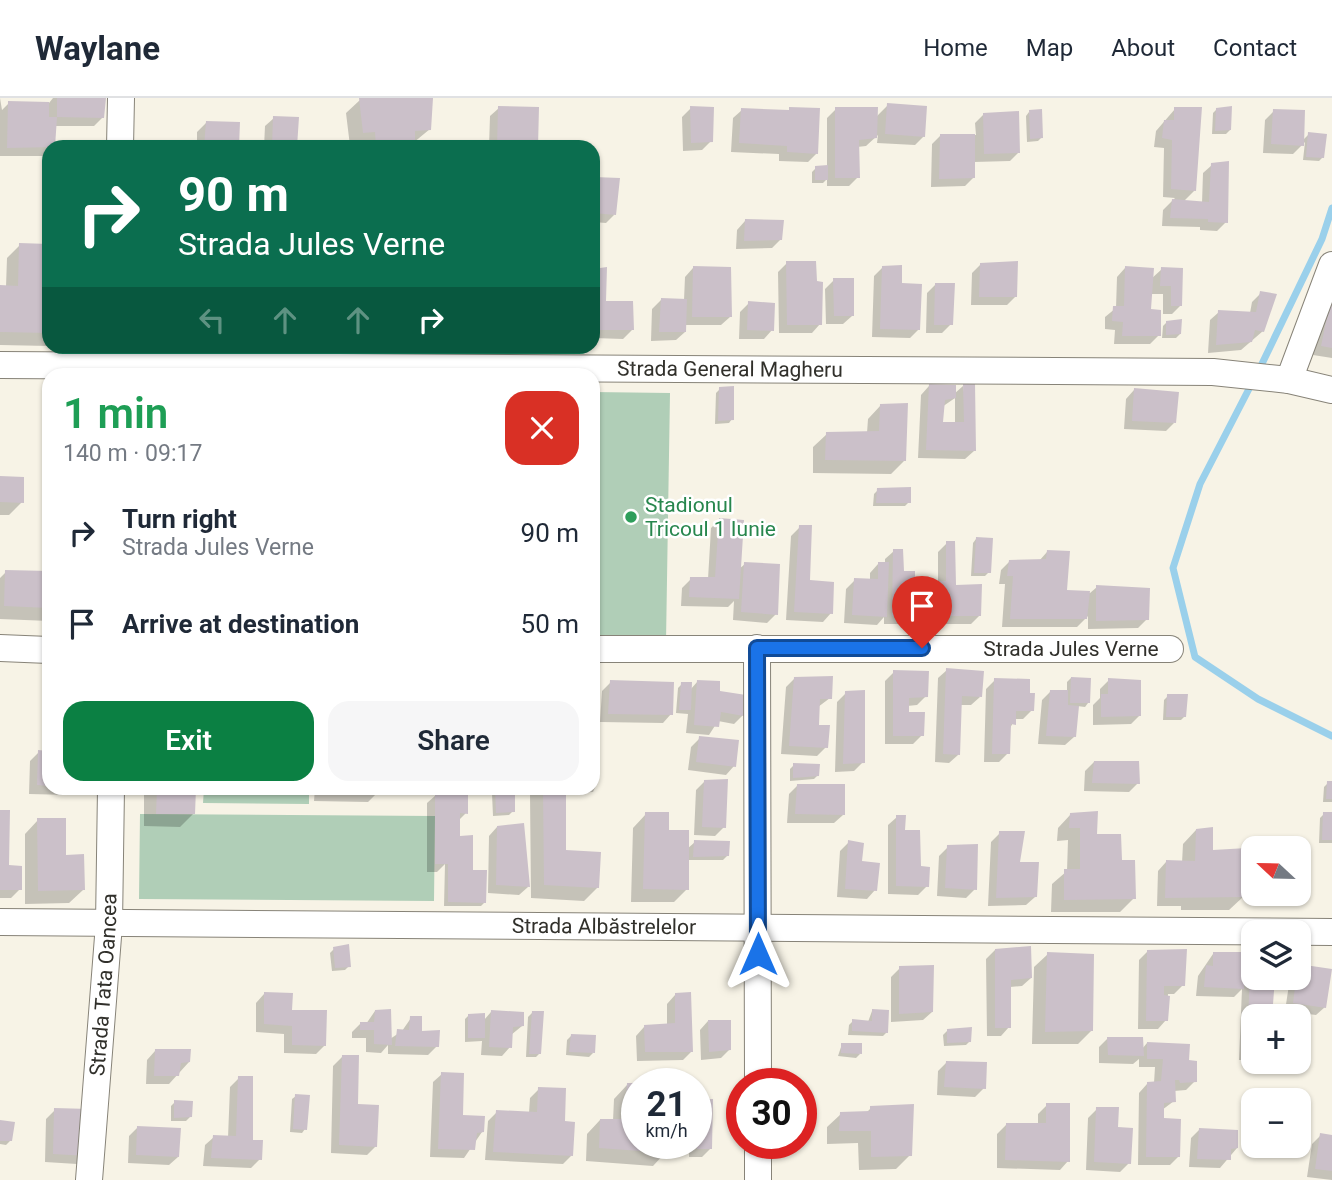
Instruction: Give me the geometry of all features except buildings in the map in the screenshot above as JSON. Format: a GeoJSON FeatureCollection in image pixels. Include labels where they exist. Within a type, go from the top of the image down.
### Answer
{"type":"FeatureCollection","features":[{"type":"Feature","properties":{"kind":"street"},"geometry":{"type":"LineString","coordinates":[[120,140],[121,98]]}},
{"type":"Feature","properties":{"kind":"street"},"geometry":{"type":"LineString","coordinates":[[1289,380],[1332,265]]}},
{"type":"Feature","properties":{"kind":"street","name":"Strada General Magheru"},"geometry":{"type":"LineString","coordinates":[[0,365],[117,363],[1213,372],[1289,380],[1332,390]]}},
{"type":"Feature","properties":{"kind":"street"},"geometry":{"type":"LineString","coordinates":[[0,648],[42,650]]}},
{"type":"Feature","properties":{"kind":"street"},"geometry":{"type":"LineString","coordinates":[[757,648],[758,1068]]}},
{"type":"Feature","properties":{"kind":"street","name":"Strada Jules Verne"},"geometry":{"type":"LineString","coordinates":[[600,649],[1170,649]]}},
{"type":"Feature","properties":{"kind":"street","name":"Strada Tata Oancea"},"geometry":{"type":"LineString","coordinates":[[89,1180],[109,924],[111,795]]}},
{"type":"Feature","properties":{"kind":"street","name":"Strada Albăstrelelor"},"geometry":{"type":"LineString","coordinates":[[0,922],[1332,932]]}},
{"type":"Feature","properties":{"kind":"street"},"geometry":{"type":"LineString","coordinates":[[758,1159],[758,1180]]}},
{"type":"Feature","properties":{"kind":"green space","name":"Stadionul Tricoul 1 Iunie"},"geometry":{"type":"Polygon","coordinates":[[[600,392],[670,393],[666,642],[600,641],[600,392]]]}},
{"type":"Feature","properties":{"kind":"green space"},"geometry":{"type":"Polygon","coordinates":[[[204,795],[309,795],[309,804],[203,803],[204,795]]]}},
{"type":"Feature","properties":{"kind":"green space"},"geometry":{"type":"Polygon","coordinates":[[[140,814],[435,816],[434,901],[139,899],[140,814]]]}},
{"type":"Feature","properties":{"kind":"waterway"},"geometry":{"type":"LineString","coordinates":[[1259,370],[1322,239],[1332,208]]}},
{"type":"Feature","properties":{"kind":"waterway"},"geometry":{"type":"LineString","coordinates":[[1252,383],[1200,484],[1173,568],[1195,657],[1258,699],[1332,736]]}},
{"type":"Feature","properties":{"kind":"place","name":"Stadionul Tricoul 1 Iunie"},"geometry":{"type":"Point","coordinates":[631,517]}},
{"type":"Feature","properties":{"kind":"route"},"geometry":{"type":"LineString","coordinates":[[758,954],[757,648],[922,648]]}}]}
